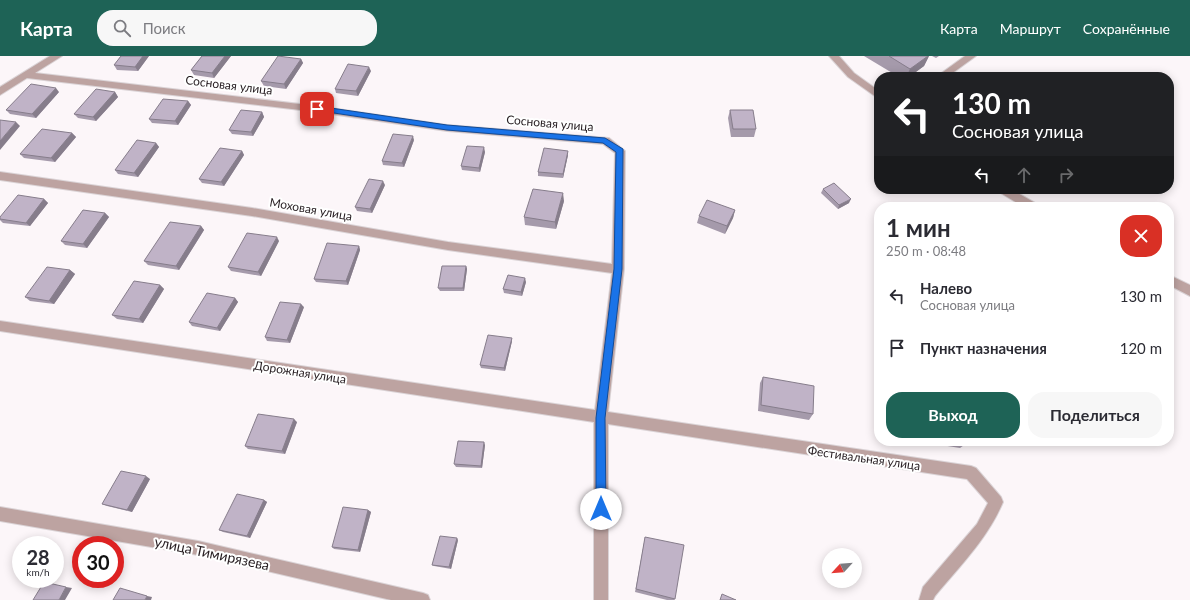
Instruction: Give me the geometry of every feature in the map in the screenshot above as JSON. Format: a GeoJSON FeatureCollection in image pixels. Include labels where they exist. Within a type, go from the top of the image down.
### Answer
{"type":"FeatureCollection","features":[{"type":"Feature","properties":{"kind":"street"},"geometry":{"type":"LineString","coordinates":[[0,92],[10,84],[28,75],[57,56]]}},
{"type":"Feature","properties":{"kind":"street"},"geometry":{"type":"LineString","coordinates":[[834,56],[851,75],[874,92]]}},
{"type":"Feature","properties":{"kind":"street"},"geometry":{"type":"LineString","coordinates":[[948,72],[971,56]]}},
{"type":"Feature","properties":{"kind":"street","name":"Сосновая улица"},"geometry":{"type":"LineString","coordinates":[[28,75],[317,109],[447,128],[605,141],[620,151],[618,269],[600,418],[601,600]]}},
{"type":"Feature","properties":{"kind":"street","name":"Моховая улица"},"geometry":{"type":"LineString","coordinates":[[0,176],[252,212],[448,246],[618,269]]}},
{"type":"Feature","properties":{"kind":"street"},"geometry":{"type":"LineString","coordinates":[[1011,194],[1025,202]]}},
{"type":"Feature","properties":{"kind":"street"},"geometry":{"type":"LineString","coordinates":[[1174,283],[1190,291]]}},
{"type":"Feature","properties":{"kind":"street","name":"Дорожная улица"},"geometry":{"type":"LineString","coordinates":[[0,326],[600,418]]}},
{"type":"Feature","properties":{"kind":"street","name":"Фестивальная улица"},"geometry":{"type":"LineString","coordinates":[[600,418],[971,473],[996,502],[982,529],[928,592],[926,600]]}},
{"type":"Feature","properties":{"kind":"street","name":"улица Тимирязева"},"geometry":{"type":"LineString","coordinates":[[0,514],[198,548],[423,600]]}},
{"type":"Feature","properties":{"kind":"building"},"geometry":{"type":"Polygon","coordinates":[[[121,56],[143,56],[135,67],[114,65],[121,56]]]}},
{"type":"Feature","properties":{"kind":"building"},"geometry":{"type":"Polygon","coordinates":[[[202,56],[225,56],[212,73],[191,70],[202,56]]]}},
{"type":"Feature","properties":{"kind":"building"},"geometry":{"type":"Polygon","coordinates":[[[278,56],[301,59],[284,84],[261,81],[278,56]]]}},
{"type":"Feature","properties":{"kind":"building"},"geometry":{"type":"Polygon","coordinates":[[[889,56],[928,56],[910,69],[889,56]]]}},
{"type":"Feature","properties":{"kind":"building"},"geometry":{"type":"Polygon","coordinates":[[[348,64],[369,67],[356,91],[335,89],[348,64]]]}},
{"type":"Feature","properties":{"kind":"building"},"geometry":{"type":"Polygon","coordinates":[[[31,84],[56,88],[32,114],[6,110],[31,84]]]}},
{"type":"Feature","properties":{"kind":"building"},"geometry":{"type":"Polygon","coordinates":[[[96,89],[115,92],[93,117],[74,114],[96,89]]]}},
{"type":"Feature","properties":{"kind":"building"},"geometry":{"type":"Polygon","coordinates":[[[163,99],[188,101],[175,121],[149,119],[163,99]]]}},
{"type":"Feature","properties":{"kind":"building"},"geometry":{"type":"Polygon","coordinates":[[[241,110],[262,112],[251,132],[229,130],[241,110]]]}},
{"type":"Feature","properties":{"kind":"building"},"geometry":{"type":"Polygon","coordinates":[[[730,110],[753,110],[756,129],[733,129],[730,110]]]}},
{"type":"Feature","properties":{"kind":"building"},"geometry":{"type":"Polygon","coordinates":[[[0,120],[16,122],[0,141],[0,120]]]}},
{"type":"Feature","properties":{"kind":"building"},"geometry":{"type":"Polygon","coordinates":[[[42,129],[72,133],[51,158],[20,154],[42,129]]]}},
{"type":"Feature","properties":{"kind":"building"},"geometry":{"type":"Polygon","coordinates":[[[393,134],[413,136],[402,163],[382,161],[393,134]]]}},
{"type":"Feature","properties":{"kind":"building"},"geometry":{"type":"Polygon","coordinates":[[[137,140],[156,143],[134,173],[115,170],[137,140]]]}},
{"type":"Feature","properties":{"kind":"building"},"geometry":{"type":"Polygon","coordinates":[[[467,146],[484,147],[479,168],[461,166],[467,146]]]}},
{"type":"Feature","properties":{"kind":"building"},"geometry":{"type":"Polygon","coordinates":[[[220,148],[242,151],[221,182],[199,179],[220,148]]]}},
{"type":"Feature","properties":{"kind":"building"},"geometry":{"type":"Polygon","coordinates":[[[544,148],[568,151],[563,174],[538,172],[544,148]]]}},
{"type":"Feature","properties":{"kind":"building"},"geometry":{"type":"Polygon","coordinates":[[[369,179],[383,181],[370,209],[355,207],[369,179]]]}},
{"type":"Feature","properties":{"kind":"building"},"geometry":{"type":"Polygon","coordinates":[[[834,183],[851,199],[839,205],[823,189],[834,183]]]}},
{"type":"Feature","properties":{"kind":"building"},"geometry":{"type":"Polygon","coordinates":[[[533,189],[563,193],[555,222],[524,217],[533,189]]]}},
{"type":"Feature","properties":{"kind":"building"},"geometry":{"type":"Polygon","coordinates":[[[18,195],[44,199],[26,223],[0,219],[0,217],[18,195]]]}},
{"type":"Feature","properties":{"kind":"building"},"geometry":{"type":"Polygon","coordinates":[[[707,200],[735,210],[727,226],[699,216],[707,200]]]}},
{"type":"Feature","properties":{"kind":"building"},"geometry":{"type":"Polygon","coordinates":[[[83,210],[105,213],[83,244],[61,241],[83,210]]]}},
{"type":"Feature","properties":{"kind":"building"},"geometry":{"type":"Polygon","coordinates":[[[170,222],[201,226],[176,266],[144,261],[170,222]]]}},
{"type":"Feature","properties":{"kind":"building"},"geometry":{"type":"Polygon","coordinates":[[[247,233],[277,237],[258,272],[228,267],[247,233]]]}},
{"type":"Feature","properties":{"kind":"building"},"geometry":{"type":"Polygon","coordinates":[[[327,243],[359,246],[346,281],[314,279],[327,243]]]}},
{"type":"Feature","properties":{"kind":"building"},"geometry":{"type":"Polygon","coordinates":[[[442,266],[466,266],[463,288],[438,288],[442,266]]]}},
{"type":"Feature","properties":{"kind":"building"},"geometry":{"type":"Polygon","coordinates":[[[47,267],[70,270],[49,301],[25,297],[47,267]]]}},
{"type":"Feature","properties":{"kind":"building"},"geometry":{"type":"Polygon","coordinates":[[[508,275],[525,278],[521,292],[503,289],[508,275]]]}},
{"type":"Feature","properties":{"kind":"building"},"geometry":{"type":"Polygon","coordinates":[[[134,281],[160,285],[139,319],[112,315],[134,281]]]}},
{"type":"Feature","properties":{"kind":"building"},"geometry":{"type":"Polygon","coordinates":[[[207,293],[235,298],[217,328],[189,322],[207,293]]]}},
{"type":"Feature","properties":{"kind":"building"},"geometry":{"type":"Polygon","coordinates":[[[280,302],[301,304],[287,340],[265,337],[280,302]]]}},
{"type":"Feature","properties":{"kind":"building"},"geometry":{"type":"Polygon","coordinates":[[[488,335],[512,338],[504,368],[480,365],[488,335]]]}},
{"type":"Feature","properties":{"kind":"building"},"geometry":{"type":"Polygon","coordinates":[[[763,377],[814,386],[813,414],[761,405],[763,377]]]}},
{"type":"Feature","properties":{"kind":"building"},"geometry":{"type":"Polygon","coordinates":[[[258,414],[294,419],[282,451],[245,446],[258,414]]]}},
{"type":"Feature","properties":{"kind":"building"},"geometry":{"type":"Polygon","coordinates":[[[458,441],[484,442],[481,466],[454,464],[458,441]]]}},
{"type":"Feature","properties":{"kind":"building"},"geometry":{"type":"Polygon","coordinates":[[[121,471],[146,476],[127,510],[102,504],[121,471]]]}},
{"type":"Feature","properties":{"kind":"building"},"geometry":{"type":"Polygon","coordinates":[[[237,494],[264,500],[247,536],[219,530],[237,494]]]}},
{"type":"Feature","properties":{"kind":"building"},"geometry":{"type":"Polygon","coordinates":[[[343,507],[368,510],[358,550],[332,547],[343,507]]]}},
{"type":"Feature","properties":{"kind":"building"},"geometry":{"type":"Polygon","coordinates":[[[440,536],[457,538],[449,567],[432,565],[440,536]]]}},
{"type":"Feature","properties":{"kind":"building"},"geometry":{"type":"Polygon","coordinates":[[[645,537],[684,545],[675,599],[636,589],[645,537]]]}},
{"type":"Feature","properties":{"kind":"building"},"geometry":{"type":"Polygon","coordinates":[[[66,587],[59,600],[33,600],[40,588],[66,587]]]}},
{"type":"Feature","properties":{"kind":"building"},"geometry":{"type":"Polygon","coordinates":[[[120,588],[147,596],[145,600],[113,600],[120,588]]]}},
{"type":"Feature","properties":{"kind":"building"},"geometry":{"type":"Polygon","coordinates":[[[722,594],[736,600],[720,600],[722,594]]]}},
{"type":"Feature","properties":{"kind":"route"},"geometry":{"type":"LineString","coordinates":[[317,109],[447,128],[605,141],[620,151],[618,269],[600,418],[601,509]]}}]}
